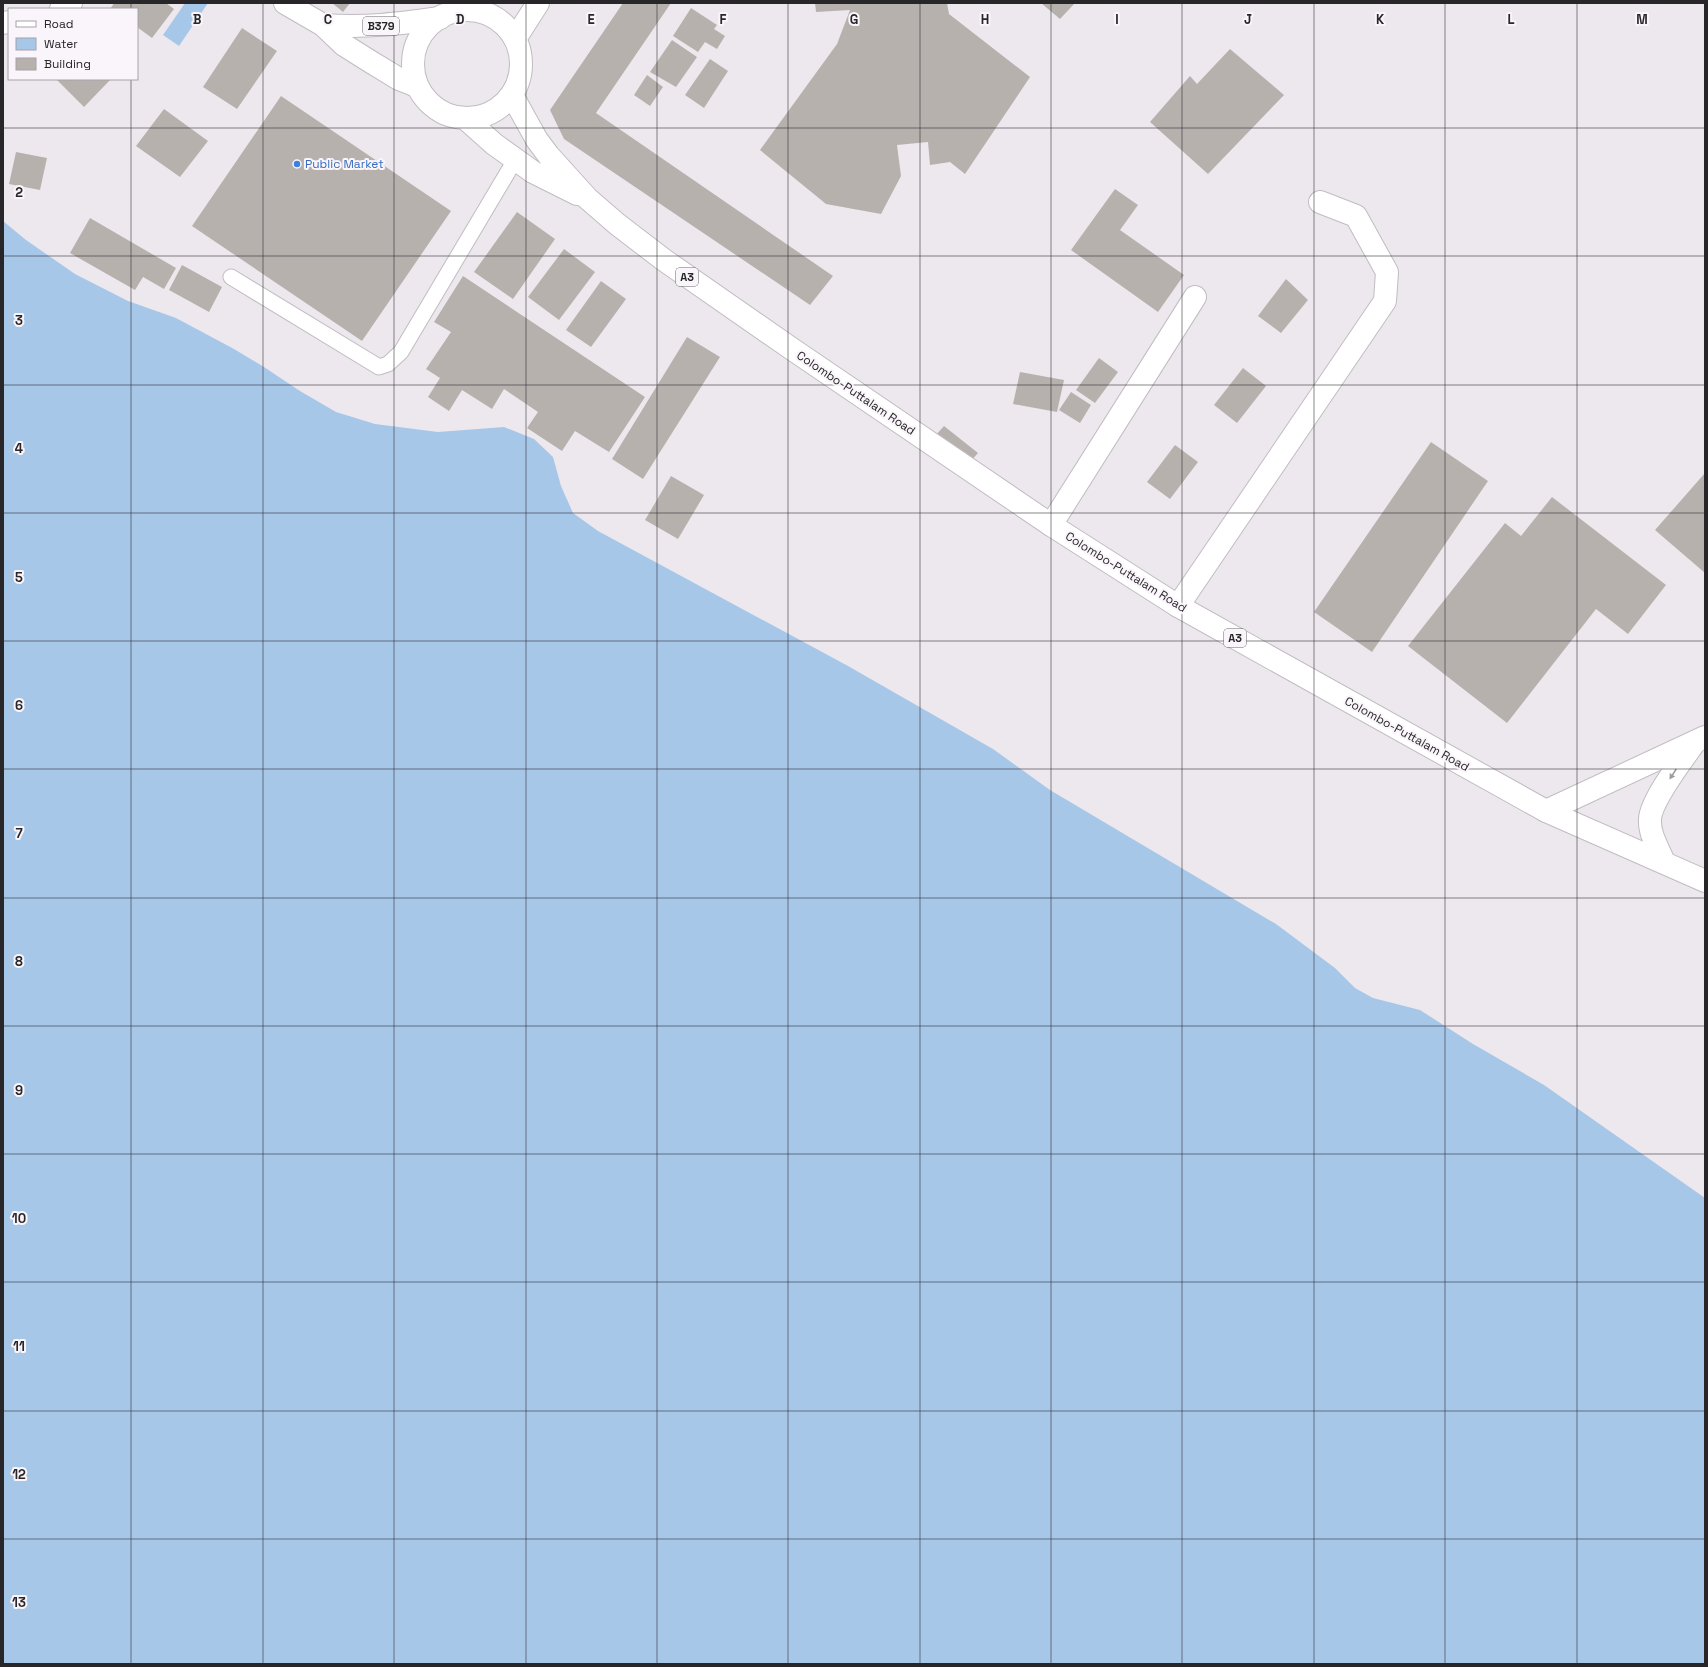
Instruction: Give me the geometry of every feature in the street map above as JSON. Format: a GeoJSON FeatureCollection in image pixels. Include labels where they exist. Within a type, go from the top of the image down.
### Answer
{"type":"FeatureCollection","features":[{"type":"Feature","properties":{"kind":"main road","name":"B379"},"geometry":{"type":"LineString","coordinates":[[285,3],[323,25],[344,45],[400,79],[417,86]]}},
{"type":"Feature","properties":{"kind":"main road"},"geometry":{"type":"LineString","coordinates":[[515,39],[538,3]]}},
{"type":"Feature","properties":{"kind":"main road"},"geometry":{"type":"LineString","coordinates":[[482,7],[506,26],[515,39],[521,53],[522,68],[512,95],[499,108],[483,116],[466,119],[451,116],[437,110],[426,100],[417,86],[413,71],[413,56],[418,40],[428,27],[440,18],[452,12],[482,7]]}},
{"type":"Feature","properties":{"kind":"main road","name":"B379"},"geometry":{"type":"LineString","coordinates":[[323,25],[358,27],[380,26],[440,18]]}},
{"type":"Feature","properties":{"kind":"main road","name":"Colombo-Puttalam Road"},"geometry":{"type":"LineString","coordinates":[[512,95],[537,140],[563,173],[587,198],[617,224],[664,260],[792,349],[1051,525],[1178,606],[1546,811],[1705,880]]}},
{"type":"Feature","properties":{"kind":"main road","name":"Colombo-Puttalam Road"},"geometry":{"type":"LineString","coordinates":[[466,119],[515,160],[533,172],[587,198]]}},
{"type":"Feature","properties":{"kind":"main road"},"geometry":{"type":"LineString","coordinates":[[1178,606],[1385,301],[1387,272],[1356,216],[1320,202]]}},
{"type":"Feature","properties":{"kind":"main road"},"geometry":{"type":"LineString","coordinates":[[1051,525],[1195,297]]}},
{"type":"Feature","properties":{"kind":"main road"},"geometry":{"type":"LineString","coordinates":[[1546,811],[1700,739]]}},
{"type":"Feature","properties":{"kind":"main road"},"geometry":{"type":"LineString","coordinates":[[1664,862],[1652,833],[1650,818],[1654,804],[1700,739]]}},
{"type":"Feature","properties":{"kind":"lane"},"geometry":{"type":"LineString","coordinates":[[231,276],[380,367],[388,364],[401,352],[515,160]]}},
{"type":"Feature","properties":{"kind":"water"},"geometry":{"type":"Polygon","coordinates":[[[185,3],[208,3],[179,46],[163,35],[185,3]]]}},
{"type":"Feature","properties":{"kind":"water"},"geometry":{"type":"Polygon","coordinates":[[[3,221],[26,240],[75,274],[128,301],[176,318],[234,349],[336,412],[375,424],[438,432],[504,427],[534,439],[553,457],[561,486],[573,513],[598,531],[848,666],[993,749],[1050,790],[1276,924],[1335,968],[1355,988],[1373,998],[1420,1010],[1473,1044],[1544,1085],[1705,1198],[1705,1664],[3,1664],[3,221]]]}},
{"type":"Feature","properties":{"kind":"building"},"geometry":{"type":"Polygon","coordinates":[[[114,3],[166,3],[174,9],[152,38],[138,28],[138,8],[111,8],[114,3]]]}},
{"type":"Feature","properties":{"kind":"building"},"geometry":{"type":"Polygon","coordinates":[[[332,3],[350,3],[343,12],[332,3]]]}},
{"type":"Feature","properties":{"kind":"building"},"geometry":{"type":"Polygon","coordinates":[[[623,3],[671,3],[596,113],[833,276],[810,305],[564,139],[550,110],[623,3]]]}},
{"type":"Feature","properties":{"kind":"building"},"geometry":{"type":"Polygon","coordinates":[[[815,3],[947,3],[949,14],[1030,77],[965,174],[950,162],[930,165],[928,142],[897,145],[901,176],[881,214],[826,204],[760,150],[837,44],[850,10],[816,12],[815,3]]]}},
{"type":"Feature","properties":{"kind":"building"},"geometry":{"type":"Polygon","coordinates":[[[1041,3],[1075,3],[1060,19],[1041,3]]]}},
{"type":"Feature","properties":{"kind":"building"},"geometry":{"type":"Polygon","coordinates":[[[691,8],[717,25],[714,29],[725,36],[717,49],[705,42],[698,52],[673,36],[691,8]]]}},
{"type":"Feature","properties":{"kind":"building"},"geometry":{"type":"Polygon","coordinates":[[[242,28],[277,51],[237,109],[203,87],[242,28]]]}},
{"type":"Feature","properties":{"kind":"building"},"geometry":{"type":"Polygon","coordinates":[[[672,40],[697,57],[676,87],[650,72],[672,40]]]}},
{"type":"Feature","properties":{"kind":"building"},"geometry":{"type":"Polygon","coordinates":[[[1230,49],[1284,95],[1208,174],[1150,122],[1190,76],[1197,84],[1230,49]]]}},
{"type":"Feature","properties":{"kind":"building"},"geometry":{"type":"Polygon","coordinates":[[[710,59],[728,71],[704,108],[685,95],[710,59]]]}},
{"type":"Feature","properties":{"kind":"building"},"geometry":{"type":"Polygon","coordinates":[[[647,75],[663,87],[650,106],[634,95],[647,75]]]}},
{"type":"Feature","properties":{"kind":"building"},"geometry":{"type":"Polygon","coordinates":[[[57,80],[110,80],[84,107],[57,80]]]}},
{"type":"Feature","properties":{"kind":"building"},"geometry":{"type":"Polygon","coordinates":[[[281,96],[451,211],[362,341],[192,226],[281,96]]]}},
{"type":"Feature","properties":{"kind":"building"},"geometry":{"type":"Polygon","coordinates":[[[164,109],[208,141],[180,177],[136,146],[164,109]]]}},
{"type":"Feature","properties":{"kind":"building"},"geometry":{"type":"Polygon","coordinates":[[[16,152],[47,158],[40,190],[9,184],[16,152]]]}},
{"type":"Feature","properties":{"kind":"building"},"geometry":{"type":"Polygon","coordinates":[[[1115,189],[1138,205],[1120,230],[1184,275],[1158,312],[1071,250],[1115,189]]]}},
{"type":"Feature","properties":{"kind":"building"},"geometry":{"type":"Polygon","coordinates":[[[517,212],[555,239],[513,299],[474,272],[517,212]]]}},
{"type":"Feature","properties":{"kind":"building"},"geometry":{"type":"Polygon","coordinates":[[[90,218],[176,268],[164,289],[143,277],[135,290],[70,253],[90,218]]]}},
{"type":"Feature","properties":{"kind":"building"},"geometry":{"type":"Polygon","coordinates":[[[564,249],[595,272],[559,320],[528,297],[564,249]]]}},
{"type":"Feature","properties":{"kind":"building"},"geometry":{"type":"Polygon","coordinates":[[[182,265],[222,287],[209,312],[169,290],[182,265]]]}},
{"type":"Feature","properties":{"kind":"building"},"geometry":{"type":"Polygon","coordinates":[[[463,276],[645,397],[609,452],[575,431],[562,451],[527,428],[538,412],[504,389],[492,409],[462,390],[449,411],[428,397],[440,378],[426,369],[451,332],[434,322],[463,276]]]}},
{"type":"Feature","properties":{"kind":"building"},"geometry":{"type":"Polygon","coordinates":[[[1286,279],[1308,300],[1281,333],[1258,316],[1286,279]]]}},
{"type":"Feature","properties":{"kind":"building"},"geometry":{"type":"Polygon","coordinates":[[[601,281],[626,299],[591,347],[566,330],[601,281]]]}},
{"type":"Feature","properties":{"kind":"building"},"geometry":{"type":"Polygon","coordinates":[[[687,337],[720,357],[643,479],[612,459],[687,337]]]}},
{"type":"Feature","properties":{"kind":"building"},"geometry":{"type":"Polygon","coordinates":[[[1099,358],[1118,372],[1095,403],[1076,390],[1099,358]]]}},
{"type":"Feature","properties":{"kind":"building"},"geometry":{"type":"Polygon","coordinates":[[[1243,368],[1266,386],[1237,423],[1214,405],[1243,368]]]}},
{"type":"Feature","properties":{"kind":"building"},"geometry":{"type":"Polygon","coordinates":[[[1020,372],[1064,380],[1057,412],[1013,404],[1020,372]]]}},
{"type":"Feature","properties":{"kind":"building"},"geometry":{"type":"Polygon","coordinates":[[[1071,392],[1091,405],[1080,423],[1059,410],[1071,392]]]}},
{"type":"Feature","properties":{"kind":"building"},"geometry":{"type":"Polygon","coordinates":[[[944,426],[978,453],[970,462],[935,436],[944,426]]]}},
{"type":"Feature","properties":{"kind":"building"},"geometry":{"type":"Polygon","coordinates":[[[1431,442],[1488,481],[1372,652],[1314,612],[1431,442]]]}},
{"type":"Feature","properties":{"kind":"building"},"geometry":{"type":"Polygon","coordinates":[[[1175,445],[1198,462],[1170,499],[1147,482],[1175,445]]]}},
{"type":"Feature","properties":{"kind":"building"},"geometry":{"type":"Polygon","coordinates":[[[1705,473],[1705,573],[1655,530],[1705,473]]]}},
{"type":"Feature","properties":{"kind":"building"},"geometry":{"type":"Polygon","coordinates":[[[671,476],[704,495],[678,539],[645,520],[671,476]]]}},
{"type":"Feature","properties":{"kind":"building"},"geometry":{"type":"Polygon","coordinates":[[[1552,497],[1666,585],[1628,634],[1596,609],[1507,723],[1408,646],[1505,523],[1521,536],[1552,497]]]}},
{"type":"Feature","properties":{"kind":"place","name":"Public Market"},"geometry":{"type":"Point","coordinates":[297,164]}}]}
